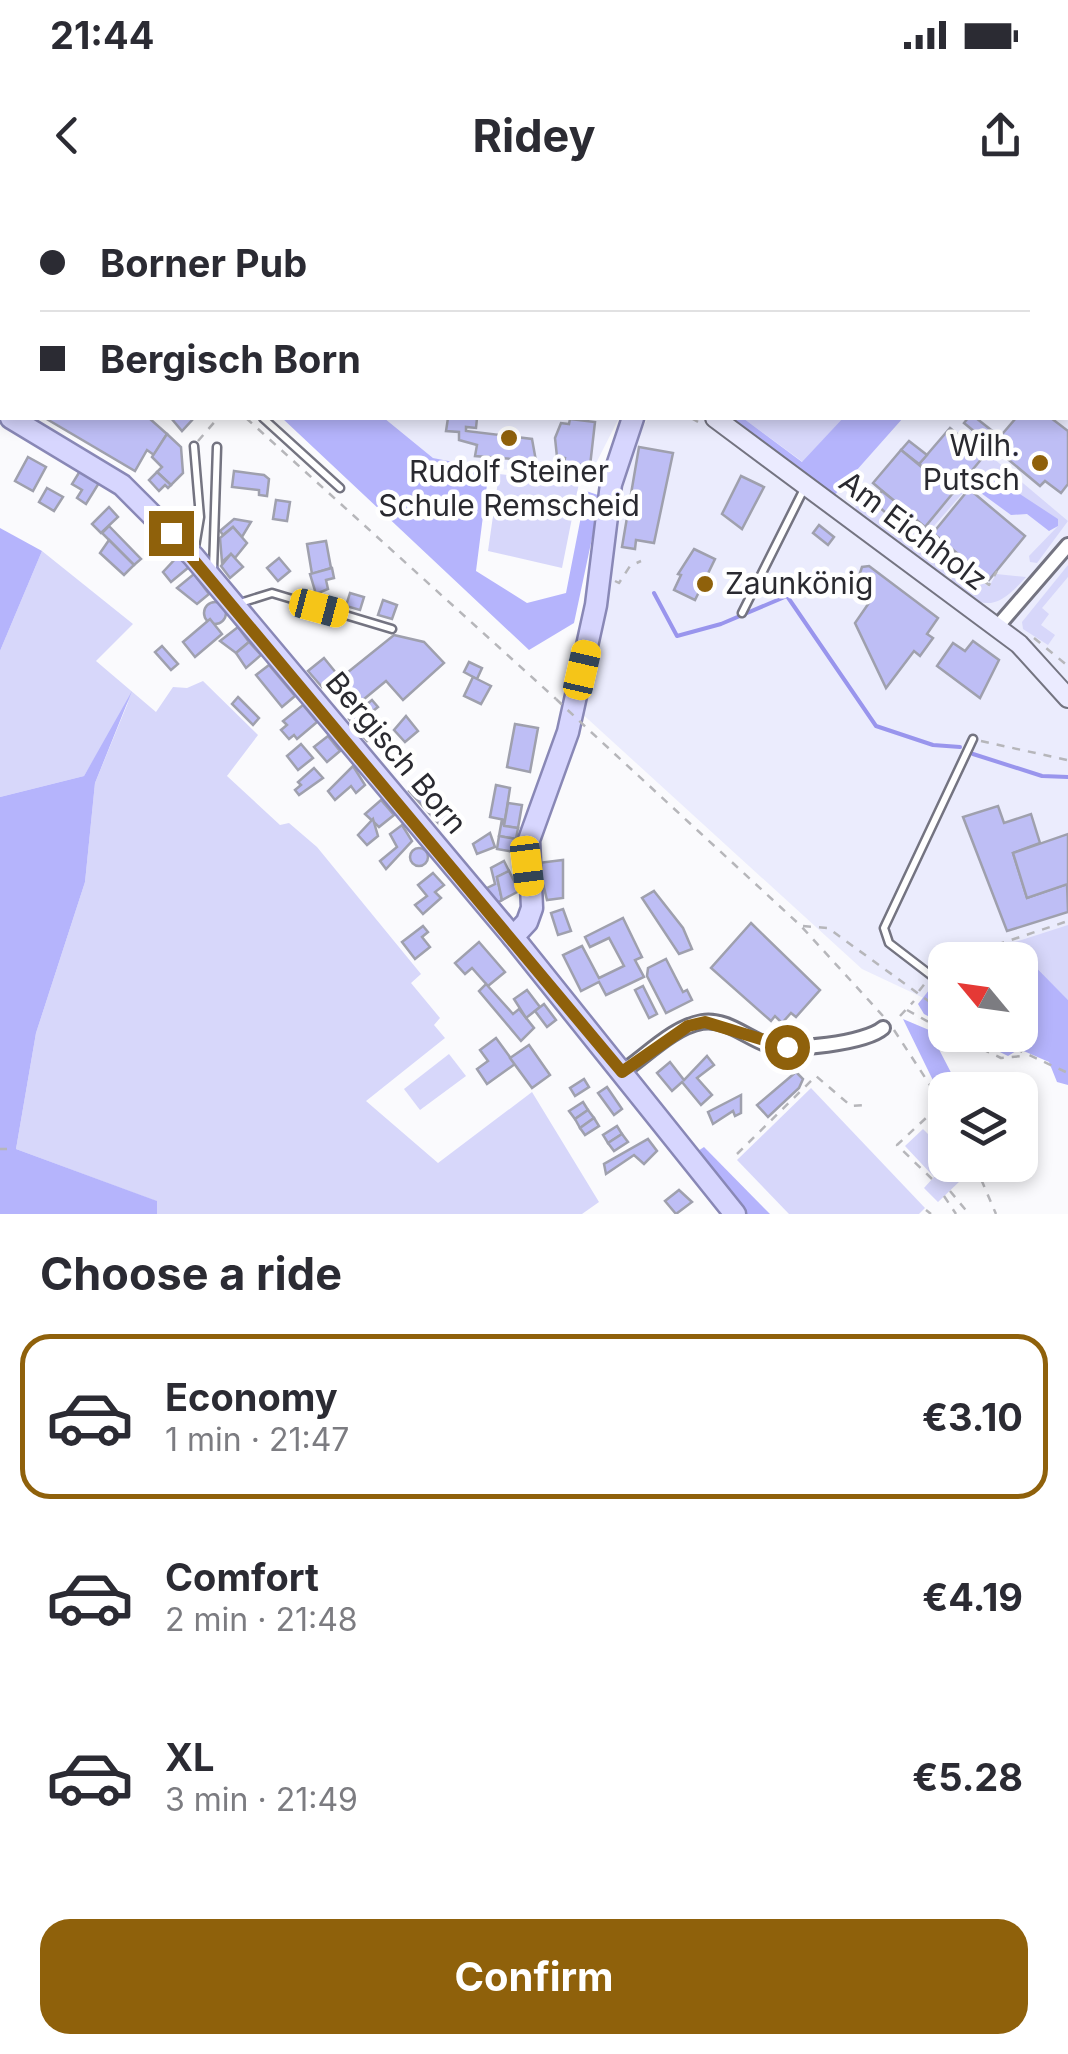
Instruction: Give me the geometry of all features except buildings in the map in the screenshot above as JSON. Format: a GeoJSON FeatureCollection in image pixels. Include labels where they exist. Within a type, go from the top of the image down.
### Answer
{"type":"FeatureCollection","features":[{"type":"Feature","properties":{"kind":"main road","name":"Bergisch Born"},"geometry":{"type":"LineString","coordinates":[[15,420],[122,485],[193,556],[512,937],[735,1214]]}},
{"type":"Feature","properties":{"kind":"main road"},"geometry":{"type":"LineString","coordinates":[[512,937],[527,922],[532,908],[529,840],[568,732],[600,576],[611,484],[632,420]]}},
{"type":"Feature","properties":{"kind":"main road","name":"Am Eichholz"},"geometry":{"type":"LineString","coordinates":[[719,420],[997,628],[1038,661],[1068,698]]}},
{"type":"Feature","properties":{"kind":"street"},"geometry":{"type":"LineString","coordinates":[[997,628],[1068,546]]}},
{"type":"Feature","properties":{"kind":"street"},"geometry":{"type":"LineString","coordinates":[[622,1072],[688,1026],[705,1022],[719,1022],[771,1046],[834,1043],[874,1035],[887,1025]]}},
{"type":"Feature","properties":{"kind":"lane"},"geometry":{"type":"LineString","coordinates":[[265,420],[340,488]]}},
{"type":"Feature","properties":{"kind":"lane"},"geometry":{"type":"LineString","coordinates":[[193,556],[200,518],[194,446]]}},
{"type":"Feature","properties":{"kind":"lane"},"geometry":{"type":"LineString","coordinates":[[212,579],[217,447]]}},
{"type":"Feature","properties":{"kind":"lane"},"geometry":{"type":"LineString","coordinates":[[742,613],[790,509],[806,486]]}},
{"type":"Feature","properties":{"kind":"lane"},"geometry":{"type":"LineString","coordinates":[[234,605],[272,593],[392,629]]}},
{"type":"Feature","properties":{"kind":"lane"},"geometry":{"type":"LineString","coordinates":[[928,973],[889,943],[884,928],[973,739]]}},
{"type":"Feature","properties":{"kind":"path"},"geometry":{"type":"LineString","coordinates":[[194,446],[216,420]]}},
{"type":"Feature","properties":{"kind":"path"},"geometry":{"type":"LineString","coordinates":[[248,420],[801,926],[887,1025],[928,1083]]}},
{"type":"Feature","properties":{"kind":"path"},"geometry":{"type":"LineString","coordinates":[[600,576],[619,583],[630,566],[641,560]]}},
{"type":"Feature","properties":{"kind":"path"},"geometry":{"type":"LineString","coordinates":[[960,562],[989,585],[997,571]]}},
{"type":"Feature","properties":{"kind":"path"},"geometry":{"type":"LineString","coordinates":[[973,739],[1067,760]]}},
{"type":"Feature","properties":{"kind":"path"},"geometry":{"type":"LineString","coordinates":[[1005,942],[1068,921]]}},
{"type":"Feature","properties":{"kind":"path"},"geometry":{"type":"LineString","coordinates":[[801,926],[816,924],[828,928],[928,1001]]}},
{"type":"Feature","properties":{"kind":"path"},"geometry":{"type":"LineString","coordinates":[[919,991],[928,981]]}},
{"type":"Feature","properties":{"kind":"path"},"geometry":{"type":"LineString","coordinates":[[900,1016],[914,1000]]}},
{"type":"Feature","properties":{"kind":"path"},"geometry":{"type":"LineString","coordinates":[[907,1010],[928,1022]]}},
{"type":"Feature","properties":{"kind":"path"},"geometry":{"type":"LineString","coordinates":[[988,1052],[1000,1058],[1024,1055]]}},
{"type":"Feature","properties":{"kind":"path"},"geometry":{"type":"LineString","coordinates":[[1018,1052],[1068,1073]]}},
{"type":"Feature","properties":{"kind":"path"},"geometry":{"type":"LineString","coordinates":[[737,1154],[816,1076],[851,1106],[864,1104]]}},
{"type":"Feature","properties":{"kind":"path"},"geometry":{"type":"LineString","coordinates":[[928,1116],[897,1145],[928,1176]]}},
{"type":"Feature","properties":{"kind":"path"},"geometry":{"type":"LineString","coordinates":[[0,1148],[8,1149]]}},
{"type":"Feature","properties":{"kind":"path"},"geometry":{"type":"LineString","coordinates":[[983,1182],[996,1214]]}},
{"type":"Feature","properties":{"kind":"path"},"geometry":{"type":"LineString","coordinates":[[950,1191],[969,1214]]}},
{"type":"Feature","properties":{"kind":"path"},"geometry":{"type":"LineString","coordinates":[[944,1196],[956,1214]]}},
{"type":"Feature","properties":{"kind":"path"},"geometry":{"type":"LineString","coordinates":[[926,1210],[930,1214]]}},
{"type":"Feature","properties":{"kind":"shaded area"},"geometry":{"type":"Polygon","coordinates":[[[284,420],[386,420],[433,458],[489,469],[476,571],[527,603],[566,593],[586,491],[601,496],[574,623],[529,650],[284,420]]]}},
{"type":"Feature","properties":{"kind":"shaded area","name":"Rudolf Steiner Schule Remscheid"},"geometry":{"type":"Polygon","coordinates":[[[386,420],[618,420],[589,477],[455,465],[433,458],[386,420]]]}},
{"type":"Feature","properties":{"kind":"shaded area"},"geometry":{"type":"Polygon","coordinates":[[[647,420],[1068,420],[1068,1059],[1038,1044],[1038,942],[928,942],[928,1000],[862,969],[567,700],[616,479],[647,420]]]}},
{"type":"Feature","properties":{"kind":"shaded area"},"geometry":{"type":"Polygon","coordinates":[[[730,420],[746,420],[802,462],[841,420],[901,420],[832,498],[730,420]]]}},
{"type":"Feature","properties":{"kind":"shaded area"},"geometry":{"type":"Polygon","coordinates":[[[746,420],[841,420],[803,462],[746,420]]]}},
{"type":"Feature","properties":{"kind":"shaded area"},"geometry":{"type":"Polygon","coordinates":[[[987,453],[1068,521],[1037,563],[1030,562],[1029,556],[1058,526],[982,471],[920,542],[951,566],[944,577],[854,514],[858,496],[892,518],[902,507],[925,526],[987,453]]]}},
{"type":"Feature","properties":{"kind":"shaded area"},"geometry":{"type":"Polygon","coordinates":[[[983,470],[1058,519],[1058,526],[1049,531],[1027,514],[1011,515],[970,485],[983,470]]]}},
{"type":"Feature","properties":{"kind":"shaded area"},"geometry":{"type":"Polygon","coordinates":[[[499,474],[579,483],[562,568],[488,551],[499,474]]]}},
{"type":"Feature","properties":{"kind":"shaded area"},"geometry":{"type":"Polygon","coordinates":[[[0,528],[42,551],[0,651],[0,528]]]}},
{"type":"Feature","properties":{"kind":"shaded area"},"geometry":{"type":"Polygon","coordinates":[[[42,551],[133,624],[96,661],[156,712],[173,687],[187,688],[203,681],[258,735],[227,776],[280,825],[289,823],[317,847],[421,974],[411,983],[440,1018],[434,1025],[445,1038],[366,1101],[438,1163],[532,1092],[599,1202],[582,1214],[157,1214],[156,1201],[16,1149],[36,1033],[85,882],[95,783],[129,700],[84,776],[0,797],[0,651],[42,551]]]}},
{"type":"Feature","properties":{"kind":"shaded area"},"geometry":{"type":"Polygon","coordinates":[[[1068,565],[1068,577],[1042,608],[1049,614],[1041,625],[1055,635],[1048,645],[1023,629],[1022,622],[1068,565]]]}},
{"type":"Feature","properties":{"kind":"shaded area"},"geometry":{"type":"Polygon","coordinates":[[[968,570],[989,587],[996,574],[1026,577],[998,601],[981,602],[950,581],[957,572],[968,570]]]}},
{"type":"Feature","properties":{"kind":"shaded area"},"geometry":{"type":"Polygon","coordinates":[[[132,691],[95,783],[85,882],[36,1033],[16,1149],[157,1201],[157,1214],[0,1214],[0,797],[84,776],[132,691]]]}},
{"type":"Feature","properties":{"kind":"shaded area"},"geometry":{"type":"Polygon","coordinates":[[[1068,925],[1068,1000],[1038,969],[1038,942],[1015,942],[1068,925]]]}},
{"type":"Feature","properties":{"kind":"shaded area"},"geometry":{"type":"Polygon","coordinates":[[[1038,969],[1068,1000],[1068,1085],[1057,1082],[1049,1062],[1026,1052],[1038,1052],[1038,969]]]}},
{"type":"Feature","properties":{"kind":"shaded area"},"geometry":{"type":"Polygon","coordinates":[[[928,991],[928,1016],[918,1004],[928,991]]]}},
{"type":"Feature","properties":{"kind":"shaded area"},"geometry":{"type":"Polygon","coordinates":[[[903,1019],[928,1030],[928,1052],[940,1052],[951,1072],[929,1072],[903,1019]]]}},
{"type":"Feature","properties":{"kind":"shaded area"},"geometry":{"type":"Polygon","coordinates":[[[449,1054],[466,1076],[420,1110],[404,1089],[449,1054]]]}},
{"type":"Feature","properties":{"kind":"shaded area"},"geometry":{"type":"Polygon","coordinates":[[[811,1088],[925,1208],[919,1214],[789,1214],[737,1160],[811,1088]]]}},
{"type":"Feature","properties":{"kind":"shaded area"},"geometry":{"type":"Polygon","coordinates":[[[923,1129],[928,1134],[928,1171],[905,1146],[923,1129]]]}},
{"type":"Feature","properties":{"kind":"shaded area"},"geometry":{"type":"Polygon","coordinates":[[[704,1147],[770,1214],[743,1214],[695,1153],[704,1147]]]}},
{"type":"Feature","properties":{"kind":"shaded area"},"geometry":{"type":"Polygon","coordinates":[[[929,1182],[959,1182],[938,1202],[924,1188],[929,1182]]]}},
{"type":"Feature","properties":{"kind":"waterway"},"geometry":{"type":"LineString","coordinates":[[654,593],[677,636],[721,624],[787,596],[876,726],[933,745],[960,747]]}},
{"type":"Feature","properties":{"kind":"waterway"},"geometry":{"type":"LineString","coordinates":[[973,754],[1042,776],[1068,777]]}},
{"type":"Feature","properties":{"kind":"place","name":"Rudolf Steiner Schule Remscheid"},"geometry":{"type":"Point","coordinates":[509,438]}},
{"type":"Feature","properties":{"kind":"place","name":"Wilh. Putsch"},"geometry":{"type":"Point","coordinates":[1040,463]}},
{"type":"Feature","properties":{"kind":"place","name":"Zaunkönig"},"geometry":{"type":"Point","coordinates":[705,584]}},
{"type":"Feature","properties":{"kind":"route"},"geometry":{"type":"LineString","coordinates":[[171,533],[622,1072],[698,1023],[719,1022],[771,1046],[787,1047]]}}]}
